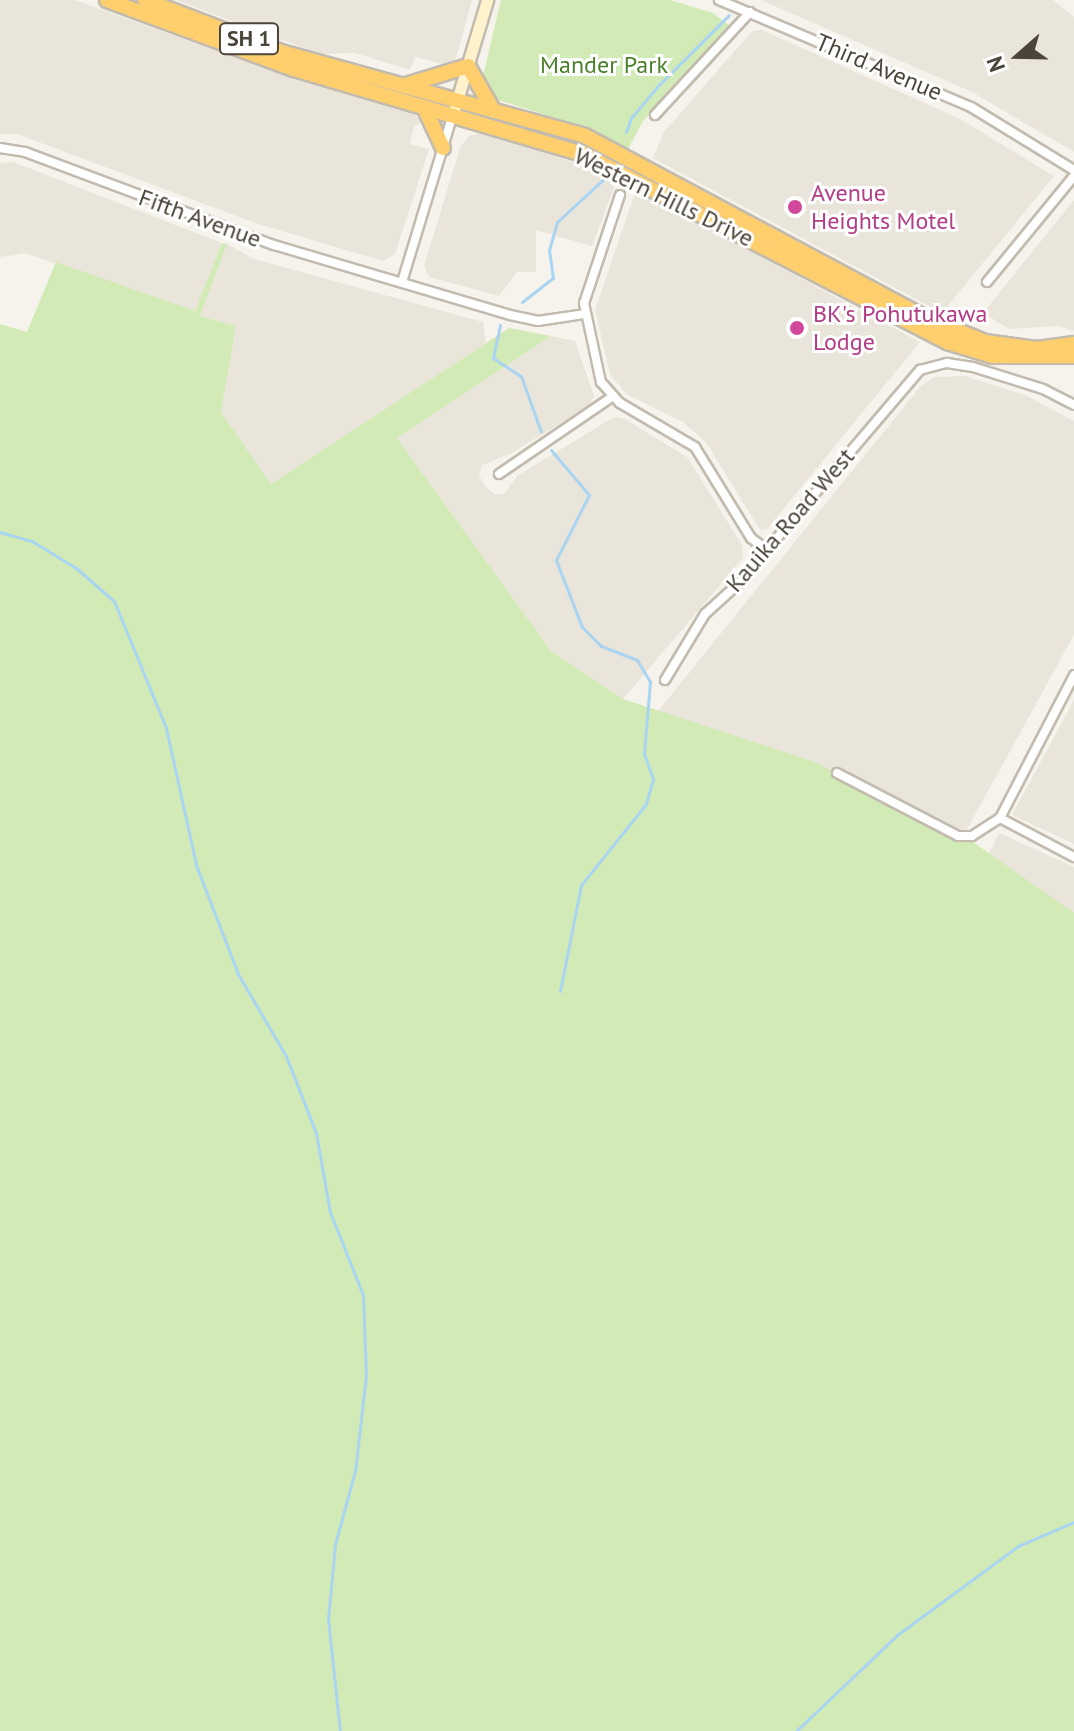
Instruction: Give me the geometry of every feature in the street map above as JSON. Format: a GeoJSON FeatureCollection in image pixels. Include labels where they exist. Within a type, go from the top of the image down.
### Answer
{"type":"FeatureCollection","features":[{"type":"Feature","properties":{"kind":"highway","name":"Western Hills Drive"},"geometry":{"type":"LineString","coordinates":[[107,0],[294,69],[453,114],[607,164],[947,342],[993,356],[1073,355]]}},
{"type":"Feature","properties":{"kind":"highway","name":"Western Hills Drive"},"geometry":{"type":"LineString","coordinates":[[145,0],[281,52],[458,98],[585,136],[939,324],[1011,347],[1073,355]]}},
{"type":"Feature","properties":{"kind":"highway"},"geometry":{"type":"LineString","coordinates":[[406,85],[468,66],[492,108]]}},
{"type":"Feature","properties":{"kind":"highway"},"geometry":{"type":"LineString","coordinates":[[424,107],[443,148]]}},
{"type":"Feature","properties":{"kind":"main road"},"geometry":{"type":"LineString","coordinates":[[453,114],[487,0]]}},
{"type":"Feature","properties":{"kind":"street","name":"Third Avenue"},"geometry":{"type":"LineString","coordinates":[[719,0],[971,107],[1074,173]]}},
{"type":"Feature","properties":{"kind":"street"},"geometry":{"type":"LineString","coordinates":[[655,115],[750,12]]}},
{"type":"Feature","properties":{"kind":"street"},"geometry":{"type":"LineString","coordinates":[[402,282],[453,114]]}},
{"type":"Feature","properties":{"kind":"street","name":"Fifth Avenue"},"geometry":{"type":"LineString","coordinates":[[0,148],[25,152],[274,245],[525,319],[585,314]]}},
{"type":"Feature","properties":{"kind":"street"},"geometry":{"type":"LineString","coordinates":[[987,282],[1074,173]]}},
{"type":"Feature","properties":{"kind":"street"},"geometry":{"type":"LineString","coordinates":[[620,195],[587,285],[585,314],[601,382],[612,397],[695,447],[751,538],[763,547]]}},
{"type":"Feature","properties":{"kind":"street","name":"Kauika Road West"},"geometry":{"type":"LineString","coordinates":[[665,680],[705,614],[749,574],[763,547],[777,539],[896,392],[925,367],[947,363],[973,367],[1043,389],[1074,405]]}},
{"type":"Feature","properties":{"kind":"street"},"geometry":{"type":"LineString","coordinates":[[499,474],[612,397]]}},
{"type":"Feature","properties":{"kind":"street"},"geometry":{"type":"LineString","coordinates":[[837,773],[958,836],[972,836],[1000,818],[1074,675]]}},
{"type":"Feature","properties":{"kind":"street"},"geometry":{"type":"LineString","coordinates":[[1000,818],[1074,857]]}},
{"type":"Feature","properties":{"kind":"shaded area"},"geometry":{"type":"Polygon","coordinates":[[[0,0],[75,0],[278,73],[413,114],[423,121],[414,127],[410,144],[429,149],[395,254],[383,261],[258,224],[17,134],[0,134],[0,0]]]}},
{"type":"Feature","properties":{"kind":"shaded area"},"geometry":{"type":"Polygon","coordinates":[[[176,0],[472,0],[455,61],[447,65],[415,57],[410,70],[355,53],[320,54],[176,0]]]}},
{"type":"Feature","properties":{"kind":"shaded area"},"geometry":{"type":"Polygon","coordinates":[[[761,0],[1053,0],[1074,17],[1074,152],[972,92],[761,0]]]}},
{"type":"Feature","properties":{"kind":"shaded area"},"geometry":{"type":"Polygon","coordinates":[[[762,30],[960,119],[1054,176],[942,313],[653,158],[664,132],[752,31],[762,30]]]}},
{"type":"Feature","properties":{"kind":"shaded area"},"geometry":{"type":"Polygon","coordinates":[[[484,133],[601,171],[614,188],[592,246],[536,230],[536,272],[517,272],[499,296],[429,277],[424,266],[460,148],[469,136],[484,133]]]}},
{"type":"Feature","properties":{"kind":"shaded area"},"geometry":{"type":"Polygon","coordinates":[[[13,162],[222,243],[195,311],[25,253],[0,257],[0,163],[13,162]]]}},
{"type":"Feature","properties":{"kind":"shaded area"},"geometry":{"type":"Polygon","coordinates":[[[636,190],[920,342],[767,529],[760,530],[706,442],[683,422],[626,394],[610,374],[595,310],[636,190]]]}},
{"type":"Feature","properties":{"kind":"shaded area"},"geometry":{"type":"Polygon","coordinates":[[[1074,200],[1074,331],[1059,326],[1009,329],[983,313],[1074,200]]]}},
{"type":"Feature","properties":{"kind":"shaded area"},"geometry":{"type":"Polygon","coordinates":[[[227,244],[254,259],[483,322],[486,343],[271,484],[221,412],[236,326],[200,316],[227,244]]]}},
{"type":"Feature","properties":{"kind":"shaded area"},"geometry":{"type":"Polygon","coordinates":[[[551,336],[575,341],[594,396],[589,406],[510,454],[482,465],[479,475],[484,485],[494,494],[504,494],[517,476],[614,417],[625,419],[687,457],[742,545],[743,558],[623,699],[551,651],[397,438],[551,336]]]}},
{"type":"Feature","properties":{"kind":"shaded area"},"geometry":{"type":"Polygon","coordinates":[[[965,376],[1025,395],[1074,421],[1074,635],[950,860],[654,716],[920,387],[934,377],[965,376]]]}},
{"type":"Feature","properties":{"kind":"shaded area"},"geometry":{"type":"Polygon","coordinates":[[[1074,700],[1074,844],[1012,815],[1074,700]]]}},
{"type":"Feature","properties":{"kind":"shaded area"},"geometry":{"type":"Polygon","coordinates":[[[999,833],[1074,867],[1074,937],[977,879],[999,833]]]}},
{"type":"Feature","properties":{"kind":"green space","name":"Mander Park"},"geometry":{"type":"Polygon","coordinates":[[[501,0],[670,0],[713,13],[729,25],[643,121],[628,149],[587,128],[495,99],[483,76],[501,0]]]}},
{"type":"Feature","properties":{"kind":"green space"},"geometry":{"type":"Polygon","coordinates":[[[222,243],[227,244],[200,316],[236,326],[221,412],[271,484],[509,328],[551,336],[397,438],[551,651],[623,699],[812,761],[966,837],[1074,913],[1074,1731],[0,1731],[0,324],[27,332],[56,262],[195,311],[222,243]]]}},
{"type":"Feature","properties":{"kind":"waterway"},"geometry":{"type":"LineString","coordinates":[[626,132],[631,118],[656,88],[729,15]]}},
{"type":"Feature","properties":{"kind":"waterway"},"geometry":{"type":"LineString","coordinates":[[522,302],[553,278],[549,250],[557,222],[609,174]]}},
{"type":"Feature","properties":{"kind":"waterway"},"geometry":{"type":"LineString","coordinates":[[500,325],[493,358],[521,376],[541,432]]}},
{"type":"Feature","properties":{"kind":"waterway"},"geometry":{"type":"LineString","coordinates":[[551,450],[589,495],[556,560],[582,627],[601,646],[637,660],[650,682],[644,754],[653,779],[646,804],[581,885],[560,991]]}},
{"type":"Feature","properties":{"kind":"waterway"},"geometry":{"type":"LineString","coordinates":[[0,532],[32,541],[76,568],[114,601],[166,728],[196,865],[238,974],[286,1056],[316,1133],[330,1212],[363,1295],[366,1375],[355,1471],[335,1544],[328,1619],[340,1731]]}},
{"type":"Feature","properties":{"kind":"waterway"},"geometry":{"type":"LineString","coordinates":[[796,1731],[897,1635],[1018,1546],[1074,1522]]}},
{"type":"Feature","properties":{"kind":"place","name":"Avenue Heights Motel"},"geometry":{"type":"Point","coordinates":[795,207]}},
{"type":"Feature","properties":{"kind":"place","name":"BK's Pohutukawa Lodge"},"geometry":{"type":"Point","coordinates":[797,328]}}]}
